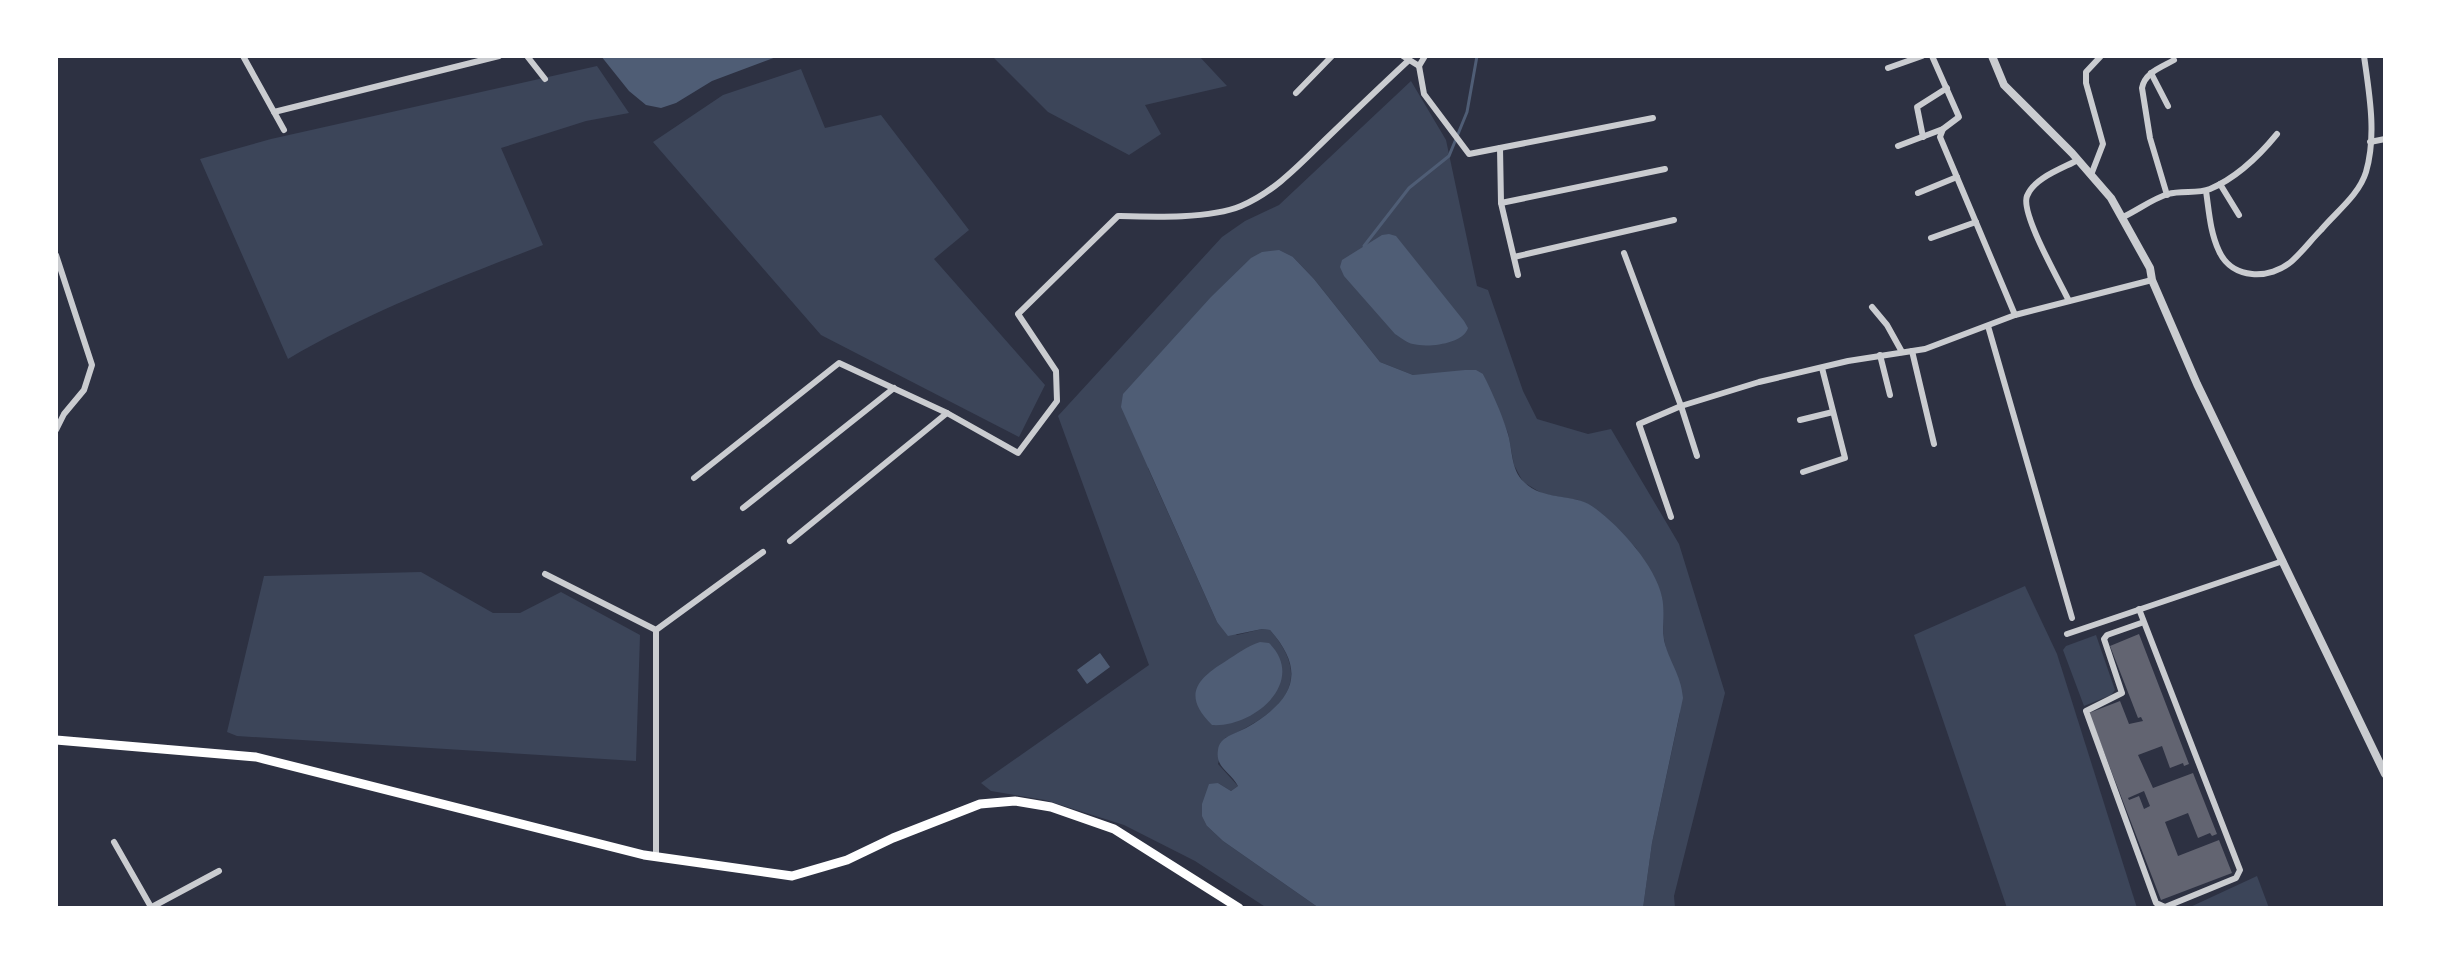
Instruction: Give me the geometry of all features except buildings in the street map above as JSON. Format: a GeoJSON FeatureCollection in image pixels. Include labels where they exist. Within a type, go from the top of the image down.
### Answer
{"type":"FeatureCollection","features":[{"type":"Feature","properties":{"kind":"main road"},"geometry":{"type":"LineString","coordinates":[[56,740],[256,757],[656,857],[792,876],[847,860],[980,804],[1015,801],[1051,807],[1114,829],[1239,908]]}},
{"type":"Feature","properties":{"kind":"street"},"geometry":{"type":"LineString","coordinates":[[255,56],[243,57],[284,130]]}},
{"type":"Feature","properties":{"kind":"street"},"geometry":{"type":"LineString","coordinates":[[274,112],[499,56]]}},
{"type":"Feature","properties":{"kind":"street"},"geometry":{"type":"LineString","coordinates":[[527,56],[545,79]]}},
{"type":"Feature","properties":{"kind":"street"},"geometry":{"type":"LineString","coordinates":[[1296,93],[1332,56]]}},
{"type":"Feature","properties":{"kind":"street"},"geometry":{"type":"LineString","coordinates":[[1425,56],[1419,66],[1424,94],[1469,154],[1653,118]]}},
{"type":"Feature","properties":{"kind":"street"},"geometry":{"type":"LineString","coordinates":[[1888,68],[1922,56]]}},
{"type":"Feature","properties":{"kind":"street"},"geometry":{"type":"LineString","coordinates":[[1898,146],[1943,129],[1959,117],[1932,56]]}},
{"type":"Feature","properties":{"kind":"street"},"geometry":{"type":"LineString","coordinates":[[1992,56],[2004,85],[2078,160],[2123,217],[2150,268],[2152,280],[2197,384],[2385,774]]}},
{"type":"Feature","properties":{"kind":"street"},"geometry":{"type":"LineString","coordinates":[[2091,175],[2102,151],[2103,136],[2086,83],[2086,72],[2101,56]]}},
{"type":"Feature","properties":{"kind":"street"},"geometry":{"type":"LineString","coordinates":[[2206,191],[2211,228],[2219,254],[2244,274],[2276,271],[2291,262],[2350,199],[2366,173],[2370,142],[2369,84],[2364,56]]}},
{"type":"Feature","properties":{"kind":"street"},"geometry":{"type":"LineString","coordinates":[[694,478],[839,363],[947,413],[1018,453],[1057,401],[1056,371],[1018,314],[1118,216],[1164,217],[1239,207],[1297,167],[1406,58],[1419,66]]}},
{"type":"Feature","properties":{"kind":"street"},"geometry":{"type":"LineString","coordinates":[[2167,195],[2150,138],[2143,100],[2144,80],[2174,60]]}},
{"type":"Feature","properties":{"kind":"street"},"geometry":{"type":"LineString","coordinates":[[2151,73],[2168,106]]}},
{"type":"Feature","properties":{"kind":"street"},"geometry":{"type":"LineString","coordinates":[[1923,137],[1917,107],[1947,88]]}},
{"type":"Feature","properties":{"kind":"street"},"geometry":{"type":"LineString","coordinates":[[1943,129],[1940,137],[2015,315]]}},
{"type":"Feature","properties":{"kind":"street"},"geometry":{"type":"LineString","coordinates":[[2123,217],[2167,195],[2192,190],[2206,191],[2220,184],[2260,154],[2277,134]]}},
{"type":"Feature","properties":{"kind":"street"},"geometry":{"type":"LineString","coordinates":[[2370,142],[2385,139]]}},
{"type":"Feature","properties":{"kind":"street"},"geometry":{"type":"LineString","coordinates":[[1500,148],[1501,203],[1518,275]]}},
{"type":"Feature","properties":{"kind":"street"},"geometry":{"type":"LineString","coordinates":[[2069,301],[2026,214],[2026,197],[2040,180],[2078,160]]}},
{"type":"Feature","properties":{"kind":"street"},"geometry":{"type":"LineString","coordinates":[[1501,203],[1665,169]]}},
{"type":"Feature","properties":{"kind":"street"},"geometry":{"type":"LineString","coordinates":[[1918,193],[1957,177]]}},
{"type":"Feature","properties":{"kind":"street"},"geometry":{"type":"LineString","coordinates":[[2220,184],[2239,215]]}},
{"type":"Feature","properties":{"kind":"street"},"geometry":{"type":"LineString","coordinates":[[1514,257],[1674,220]]}},
{"type":"Feature","properties":{"kind":"street"},"geometry":{"type":"LineString","coordinates":[[1931,238],[1976,222]]}},
{"type":"Feature","properties":{"kind":"street"},"geometry":{"type":"LineString","coordinates":[[1624,253],[1697,456]]}},
{"type":"Feature","properties":{"kind":"street"},"geometry":{"type":"LineString","coordinates":[[56,255],[92,365],[84,390],[64,414],[56,430]]}},
{"type":"Feature","properties":{"kind":"street"},"geometry":{"type":"LineString","coordinates":[[1671,517],[1639,424],[1681,406],[1759,382],[1945,343],[2015,315],[2152,280]]}},
{"type":"Feature","properties":{"kind":"street"},"geometry":{"type":"LineString","coordinates":[[1872,307],[1887,325],[1902,352]]}},
{"type":"Feature","properties":{"kind":"street"},"geometry":{"type":"LineString","coordinates":[[1988,326],[2072,618]]}},
{"type":"Feature","properties":{"kind":"street"},"geometry":{"type":"LineString","coordinates":[[1912,351],[1934,444]]}},
{"type":"Feature","properties":{"kind":"street"},"geometry":{"type":"LineString","coordinates":[[1880,355],[1890,395]]}},
{"type":"Feature","properties":{"kind":"street"},"geometry":{"type":"LineString","coordinates":[[1803,472],[1845,458],[1822,368]]}},
{"type":"Feature","properties":{"kind":"street"},"geometry":{"type":"LineString","coordinates":[[743,508],[894,388]]}},
{"type":"Feature","properties":{"kind":"street"},"geometry":{"type":"LineString","coordinates":[[1800,420],[1833,412]]}},
{"type":"Feature","properties":{"kind":"street"},"geometry":{"type":"LineString","coordinates":[[790,541],[947,413]]}},
{"type":"Feature","properties":{"kind":"street"},"geometry":{"type":"LineString","coordinates":[[656,630],[763,552]]}},
{"type":"Feature","properties":{"kind":"street"},"geometry":{"type":"LineString","coordinates":[[2067,634],[2283,561]]}},
{"type":"Feature","properties":{"kind":"street"},"geometry":{"type":"LineString","coordinates":[[545,574],[656,630]]}},
{"type":"Feature","properties":{"kind":"street"},"geometry":{"type":"LineString","coordinates":[[2139,609],[2240,870],[2236,878],[2165,907],[2156,903],[2086,717],[2088,708],[2122,693],[2104,639],[2107,635],[2144,622]]}},
{"type":"Feature","properties":{"kind":"street"},"geometry":{"type":"LineString","coordinates":[[2126,614],[2131,626]]}},
{"type":"Feature","properties":{"kind":"street"},"geometry":{"type":"LineString","coordinates":[[656,630],[656,857]]}},
{"type":"Feature","properties":{"kind":"street"},"geometry":{"type":"LineString","coordinates":[[114,842],[150,908],[219,871]]}},
{"type":"Feature","properties":{"kind":"shaded area"},"geometry":{"type":"Polygon","coordinates":[[[601,56],[779,56],[712,81],[676,103],[661,108],[646,105],[629,91],[601,56]]]}},
{"type":"Feature","properties":{"kind":"shaded area"},"geometry":{"type":"Polygon","coordinates":[[[992,56],[1199,56],[1227,86],[1145,105],[1161,134],[1129,155],[1048,112],[992,56]]]}},
{"type":"Feature","properties":{"kind":"shaded area"},"geometry":{"type":"Polygon","coordinates":[[[597,66],[629,113],[586,121],[501,148],[543,245],[381,311],[288,359],[200,159],[271,139],[597,66]]]}},
{"type":"Feature","properties":{"kind":"shaded area"},"geometry":{"type":"Polygon","coordinates":[[[801,69],[825,128],[881,115],[969,230],[934,259],[1045,385],[1019,437],[821,335],[653,142],[723,95],[801,69]]]}},
{"type":"Feature","properties":{"kind":"shaded area"},"geometry":{"type":"Polygon","coordinates":[[[1411,81],[1446,140],[1477,286],[1488,290],[1523,391],[1537,419],[1588,434],[1611,429],[1679,544],[1725,693],[1674,896],[1675,908],[1643,908],[1652,843],[1680,713],[1664,639],[1662,597],[1636,548],[1592,506],[1578,500],[1543,494],[1523,482],[1514,465],[1508,433],[1483,374],[1413,375],[1380,362],[1293,257],[1148,468],[1217,622],[1237,635],[1270,630],[1284,649],[1290,667],[1290,682],[1285,696],[1260,719],[1225,738],[1218,764],[1238,786],[1231,791],[1218,783],[1207,826],[1223,841],[1319,908],[1267,908],[1195,861],[1124,825],[1045,800],[991,791],[981,783],[1149,665],[1058,416],[1222,237],[1245,221],[1279,205],[1411,81]]]}},
{"type":"Feature","properties":{"kind":"shaded area"},"geometry":{"type":"Polygon","coordinates":[[[1382,235],[1396,236],[1464,321],[1468,328],[1459,338],[1436,345],[1406,341],[1395,334],[1344,276],[1340,267],[1342,260],[1382,235]]]}},
{"type":"Feature","properties":{"kind":"shaded area"},"geometry":{"type":"Polygon","coordinates":[[[1279,250],[1293,257],[1314,279],[1380,362],[1413,375],[1465,370],[1483,374],[1505,424],[1519,477],[1540,492],[1576,499],[1592,506],[1624,535],[1652,572],[1662,597],[1664,640],[1683,698],[1652,843],[1643,908],[1319,908],[1223,841],[1207,826],[1202,816],[1202,804],[1209,784],[1218,783],[1231,791],[1238,786],[1221,766],[1219,745],[1262,718],[1284,697],[1290,686],[1289,660],[1270,630],[1228,636],[1217,622],[1121,407],[1123,394],[1211,297],[1251,258],[1262,252],[1279,250]]]}},
{"type":"Feature","properties":{"kind":"shaded area"},"geometry":{"type":"Polygon","coordinates":[[[421,572],[493,613],[520,613],[561,592],[640,635],[636,761],[237,736],[227,732],[264,576],[421,572]]]}},
{"type":"Feature","properties":{"kind":"shaded area"},"geometry":{"type":"Polygon","coordinates":[[[2025,586],[2057,654],[2137,908],[2007,908],[1914,635],[2025,586]]]}},
{"type":"Feature","properties":{"kind":"shaded area"},"geometry":{"type":"Polygon","coordinates":[[[2096,635],[2115,690],[2111,695],[2084,706],[2063,650],[2066,646],[2096,635]]]}},
{"type":"Feature","properties":{"kind":"shaded area"},"geometry":{"type":"Polygon","coordinates":[[[1260,642],[1269,643],[1279,658],[1282,673],[1279,687],[1258,711],[1244,719],[1212,725],[1198,705],[1196,689],[1200,682],[1215,668],[1260,642]]]}},
{"type":"Feature","properties":{"kind":"shaded area"},"geometry":{"type":"Polygon","coordinates":[[[1100,653],[1110,667],[1087,684],[1077,670],[1100,653]]]}},
{"type":"Feature","properties":{"kind":"shaded area"},"geometry":{"type":"Polygon","coordinates":[[[2257,876],[2269,908],[2188,908],[2257,876]]]}},
{"type":"Feature","properties":{"kind":"waterway"},"geometry":{"type":"LineString","coordinates":[[1364,246],[1409,188],[1449,156],[1467,112],[1477,56]]}}]}
